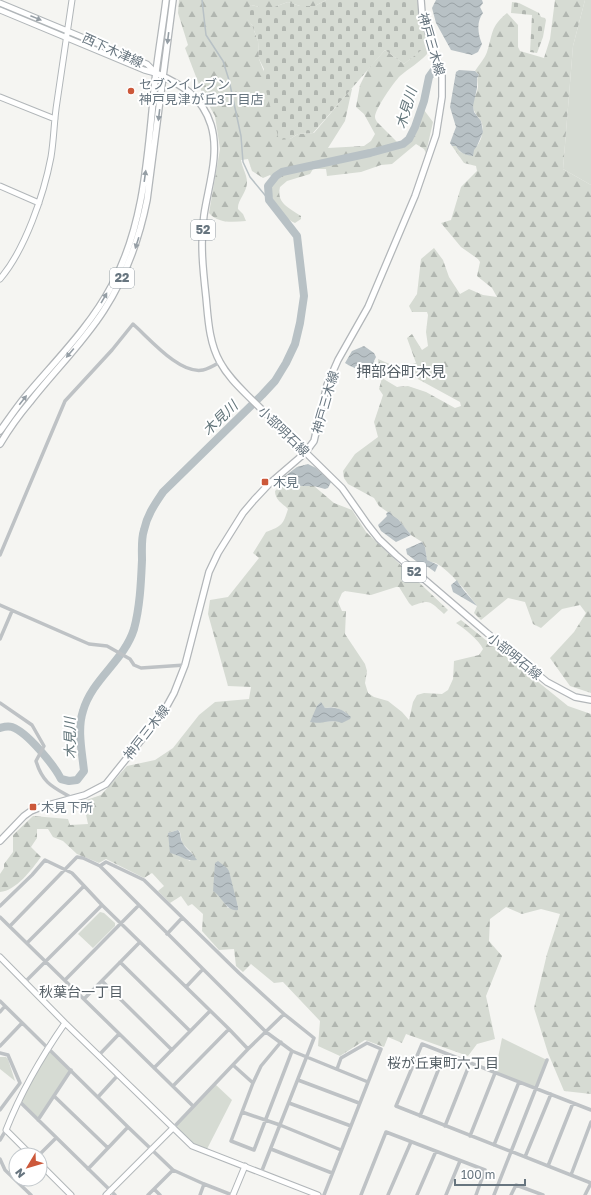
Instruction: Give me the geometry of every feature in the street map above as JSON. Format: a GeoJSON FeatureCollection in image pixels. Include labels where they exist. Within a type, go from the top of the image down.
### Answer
{"type":"FeatureCollection","features":[{"type":"Feature","properties":{"kind":"main road","name":"22"},"geometry":{"type":"LineString","coordinates":[[0,431],[24,398],[83,330],[99,307],[122,264],[136,223],[144,180],[166,0]]}},
{"type":"Feature","properties":{"kind":"main road","name":"22"},"geometry":{"type":"LineString","coordinates":[[0,444],[29,402],[88,332],[108,305],[128,267],[140,232],[147,200],[173,0]]}},
{"type":"Feature","properties":{"kind":"main road","name":"神戸三木線"},"geometry":{"type":"LineString","coordinates":[[0,841],[24,816],[32,811],[85,796],[106,784],[163,713],[174,693],[185,665],[209,572],[218,553],[243,513],[254,500],[269,484],[305,453],[314,441],[327,385],[338,360],[368,307],[415,196],[436,135],[442,97],[442,75],[422,13],[421,0]]}},
{"type":"Feature","properties":{"kind":"main road","name":"小部明石線"},"geometry":{"type":"LineString","coordinates":[[156,73],[176,82],[192,93],[203,107],[212,126],[214,146],[204,216],[202,244],[209,322],[214,346],[220,362],[233,381],[342,488],[378,539],[487,633],[547,682],[575,697],[591,700]]}},
{"type":"Feature","properties":{"kind":"street"},"geometry":{"type":"LineString","coordinates":[[1,278],[20,249],[39,203],[51,157],[72,0]]}},
{"type":"Feature","properties":{"kind":"street","name":"西下木津線"},"geometry":{"type":"LineString","coordinates":[[0,3],[147,64],[156,73]]}},
{"type":"Feature","properties":{"kind":"street","name":"西下木津線"},"geometry":{"type":"LineString","coordinates":[[0,10],[144,70],[156,73]]}},
{"type":"Feature","properties":{"kind":"street"},"geometry":{"type":"LineString","coordinates":[[0,97],[55,119]]}},
{"type":"Feature","properties":{"kind":"street"},"geometry":{"type":"LineString","coordinates":[[0,186],[39,203]]}},
{"type":"Feature","properties":{"kind":"street"},"geometry":{"type":"LineString","coordinates":[[0,555],[64,401],[112,350],[133,324],[175,362],[184,368],[195,371],[204,370],[220,362]]}},
{"type":"Feature","properties":{"kind":"street"},"geometry":{"type":"LineString","coordinates":[[0,605],[89,644],[107,646],[130,659],[134,665],[141,668],[185,665]]}},
{"type":"Feature","properties":{"kind":"street"},"geometry":{"type":"LineString","coordinates":[[0,639],[12,611]]}},
{"type":"Feature","properties":{"kind":"street"},"geometry":{"type":"LineString","coordinates":[[0,703],[32,725],[44,746],[36,761],[43,778],[49,784],[73,799]]}},
{"type":"Feature","properties":{"kind":"street"},"geometry":{"type":"LineString","coordinates":[[10,926],[77,857],[83,858],[100,866],[266,1032],[292,1051],[368,1082]]}},
{"type":"Feature","properties":{"kind":"street"},"geometry":{"type":"LineString","coordinates":[[0,906],[32,876],[45,860],[72,873],[102,905],[186,986],[248,1049]]}},
{"type":"Feature","properties":{"kind":"street"},"geometry":{"type":"LineString","coordinates":[[100,866],[106,862],[144,880],[239,973],[284,1014],[314,1038],[261,1173]]}},
{"type":"Feature","properties":{"kind":"street"},"geometry":{"type":"LineString","coordinates":[[27,943],[84,886]]}},
{"type":"Feature","properties":{"kind":"street"},"geometry":{"type":"LineString","coordinates":[[25,982],[102,905]]}},
{"type":"Feature","properties":{"kind":"street"},"geometry":{"type":"LineString","coordinates":[[65,980],[139,905]]}},
{"type":"Feature","properties":{"kind":"street"},"geometry":{"type":"LineString","coordinates":[[0,917],[193,1106]]}},
{"type":"Feature","properties":{"kind":"street"},"geometry":{"type":"LineString","coordinates":[[168,934],[182,918]]}},
{"type":"Feature","properties":{"kind":"street"},"geometry":{"type":"LineString","coordinates":[[84,999],[140,942]]}},
{"type":"Feature","properties":{"kind":"street"},"geometry":{"type":"LineString","coordinates":[[0,957],[192,1146],[318,1195]]}},
{"type":"Feature","properties":{"kind":"street"},"geometry":{"type":"LineString","coordinates":[[120,962],[190,1031]]}},
{"type":"Feature","properties":{"kind":"street"},"geometry":{"type":"LineString","coordinates":[[186,986],[203,969]]}},
{"type":"Feature","properties":{"kind":"street"},"geometry":{"type":"LineString","coordinates":[[102,981],[172,1050]]}},
{"type":"Feature","properties":{"kind":"street"},"geometry":{"type":"LineString","coordinates":[[0,1001],[173,1170],[232,1195],[244,1166]]}},
{"type":"Feature","properties":{"kind":"street"},"geometry":{"type":"LineString","coordinates":[[0,1012],[5,1006]]}},
{"type":"Feature","properties":{"kind":"street"},"geometry":{"type":"LineString","coordinates":[[154,1068],[210,1011]]}},
{"type":"Feature","properties":{"kind":"street"},"geometry":{"type":"LineString","coordinates":[[106,1195],[284,1014]]}},
{"type":"Feature","properties":{"kind":"street"},"geometry":{"type":"LineString","coordinates":[[0,1046],[22,1023]]}},
{"type":"Feature","properties":{"kind":"street"},"geometry":{"type":"LineString","coordinates":[[0,1140],[48,1048],[66,1023]]}},
{"type":"Feature","properties":{"kind":"street"},"geometry":{"type":"LineString","coordinates":[[173,1086],[229,1029]]}},
{"type":"Feature","properties":{"kind":"street"},"geometry":{"type":"LineString","coordinates":[[99,1055],[120,1034]]}},
{"type":"Feature","properties":{"kind":"street"},"geometry":{"type":"LineString","coordinates":[[281,1042],[261,1066],[231,1142],[254,1150],[292,1051]]}},
{"type":"Feature","properties":{"kind":"street"},"geometry":{"type":"LineString","coordinates":[[324,1195],[381,1049],[367,1043],[341,1058],[338,1069]]}},
{"type":"Feature","properties":{"kind":"street"},"geometry":{"type":"LineString","coordinates":[[585,1195],[591,1183],[396,1106],[422,1044],[591,1110]]}},
{"type":"Feature","properties":{"kind":"street"},"geometry":{"type":"LineString","coordinates":[[420,1116],[445,1053]]}},
{"type":"Feature","properties":{"kind":"street"},"geometry":{"type":"LineString","coordinates":[[0,1054],[8,1055],[20,1083],[0,1110]]}},
{"type":"Feature","properties":{"kind":"street"},"geometry":{"type":"LineString","coordinates":[[494,1195],[547,1060]]}},
{"type":"Feature","properties":{"kind":"street"},"geometry":{"type":"LineString","coordinates":[[445,1126],[470,1063]]}},
{"type":"Feature","properties":{"kind":"street"},"geometry":{"type":"LineString","coordinates":[[233,1065],[253,1083]]}},
{"type":"Feature","properties":{"kind":"street"},"geometry":{"type":"LineString","coordinates":[[38,1120],[71,1070]]}},
{"type":"Feature","properties":{"kind":"street"},"geometry":{"type":"LineString","coordinates":[[470,1136],[495,1073]]}},
{"type":"Feature","properties":{"kind":"street"},"geometry":{"type":"LineString","coordinates":[[98,1097],[119,1074]]}},
{"type":"Feature","properties":{"kind":"street"},"geometry":{"type":"LineString","coordinates":[[298,1080],[359,1103]]}},
{"type":"Feature","properties":{"kind":"street"},"geometry":{"type":"LineString","coordinates":[[494,1145],[519,1082]]}},
{"type":"Feature","properties":{"kind":"street"},"geometry":{"type":"LineString","coordinates":[[525,1157],[551,1094]]}},
{"type":"Feature","properties":{"kind":"street"},"geometry":{"type":"LineString","coordinates":[[54,1096],[108,1148]]}},
{"type":"Feature","properties":{"kind":"street"},"geometry":{"type":"LineString","coordinates":[[19,1101],[115,1195]]}},
{"type":"Feature","properties":{"kind":"street"},"geometry":{"type":"LineString","coordinates":[[289,1103],[351,1126]]}},
{"type":"Feature","properties":{"kind":"street"},"geometry":{"type":"LineString","coordinates":[[548,1166],[573,1103]]}},
{"type":"Feature","properties":{"kind":"street"},"geometry":{"type":"LineString","coordinates":[[242,1112],[280,1125],[341,1150]]}},
{"type":"Feature","properties":{"kind":"street"},"geometry":{"type":"LineString","coordinates":[[571,1175],[591,1122]]}},
{"type":"Feature","properties":{"kind":"street"},"geometry":{"type":"LineString","coordinates":[[88,1169],[128,1127]]}},
{"type":"Feature","properties":{"kind":"street"},"geometry":{"type":"LineString","coordinates":[[6,1130],[23,1147]]}},
{"type":"Feature","properties":{"kind":"street"},"geometry":{"type":"LineString","coordinates":[[361,1195],[386,1132],[485,1170],[476,1195]]}},
{"type":"Feature","properties":{"kind":"street"},"geometry":{"type":"LineString","coordinates":[[47,1147],[56,1138]]}},
{"type":"Feature","properties":{"kind":"street"},"geometry":{"type":"LineString","coordinates":[[388,1195],[411,1142]]}},
{"type":"Feature","properties":{"kind":"street"},"geometry":{"type":"LineString","coordinates":[[271,1149],[332,1173]]}},
{"type":"Feature","properties":{"kind":"street"},"geometry":{"type":"LineString","coordinates":[[417,1195],[436,1151]]}},
{"type":"Feature","properties":{"kind":"street"},"geometry":{"type":"LineString","coordinates":[[0,1160],[5,1170],[31,1195]]}},
{"type":"Feature","properties":{"kind":"street"},"geometry":{"type":"LineString","coordinates":[[446,1195],[460,1161]]}},
{"type":"Feature","properties":{"kind":"street"},"geometry":{"type":"LineString","coordinates":[[148,1195],[173,1170]]}},
{"type":"Feature","properties":{"kind":"street"},"geometry":{"type":"LineString","coordinates":[[48,1172],[71,1195]]}},
{"type":"Feature","properties":{"kind":"street"},"geometry":{"type":"LineString","coordinates":[[200,1195],[204,1184]]}},
{"type":"Feature","properties":{"kind":"street"},"geometry":{"type":"LineString","coordinates":[[511,1195],[516,1185],[543,1195]]}},
{"type":"Feature","properties":{"kind":"street"},"geometry":{"type":"LineString","coordinates":[[154,1189],[160,1195]]}},
{"type":"Feature","properties":{"kind":"green space"},"geometry":{"type":"Polygon","coordinates":[[[179,0],[326,0],[315,6],[300,6],[288,2],[274,7],[260,7],[251,5],[246,17],[252,25],[258,41],[259,59],[290,139],[298,134],[314,133],[352,89],[345,121],[328,148],[364,146],[371,141],[375,134],[364,114],[356,107],[360,85],[368,69],[385,50],[404,64],[427,45],[427,54],[397,79],[381,102],[375,117],[377,122],[403,148],[412,140],[424,110],[433,122],[426,153],[424,149],[416,144],[392,164],[381,165],[361,172],[327,176],[326,169],[313,169],[310,174],[287,181],[280,187],[279,193],[284,204],[301,216],[301,219],[295,223],[279,209],[273,200],[271,190],[275,181],[270,175],[263,178],[252,171],[248,159],[241,160],[247,186],[239,203],[238,209],[243,214],[246,221],[226,222],[213,217],[209,213],[220,149],[215,116],[203,95],[185,48],[188,45],[178,13],[179,0]]]}},
{"type":"Feature","properties":{"kind":"green space"},"geometry":{"type":"Polygon","coordinates":[[[326,0],[417,0],[429,44],[404,64],[385,50],[313,133],[298,134],[290,139],[279,140],[262,75],[264,69],[259,59],[258,41],[252,25],[245,17],[245,11],[251,5],[260,7],[274,7],[288,2],[300,6],[315,6],[326,0]]]}},
{"type":"Feature","properties":{"kind":"green space"},"geometry":{"type":"Polygon","coordinates":[[[555,0],[585,0],[573,46],[563,169],[591,185],[591,693],[570,686],[550,658],[574,632],[586,613],[580,605],[562,609],[541,628],[533,624],[525,602],[508,598],[481,620],[474,613],[477,606],[458,583],[442,567],[427,560],[425,547],[422,542],[411,535],[390,512],[389,513],[379,506],[374,498],[348,484],[344,478],[343,471],[355,454],[378,437],[374,422],[383,395],[379,389],[382,378],[397,387],[408,386],[426,392],[455,408],[461,406],[460,402],[416,378],[392,374],[379,366],[378,359],[399,368],[416,363],[407,338],[412,334],[422,350],[428,346],[426,332],[427,312],[412,312],[409,306],[417,294],[421,259],[434,248],[443,260],[449,277],[460,294],[469,289],[483,295],[497,297],[492,288],[477,276],[480,262],[478,259],[461,247],[441,223],[451,220],[461,187],[477,171],[476,166],[464,163],[452,146],[456,146],[460,152],[466,153],[475,148],[481,138],[481,121],[475,113],[473,107],[473,102],[478,87],[477,79],[479,75],[475,71],[486,54],[493,31],[498,22],[507,13],[518,25],[518,47],[520,51],[544,58],[550,39],[555,0]]]}},
{"type":"Feature","properties":{"kind":"green space"},"geometry":{"type":"Polygon","coordinates":[[[585,0],[591,0],[591,185],[563,169],[573,46],[585,0]]]}},
{"type":"Feature","properties":{"kind":"green space"},"geometry":{"type":"Polygon","coordinates":[[[512,2],[519,3],[539,13],[541,17],[545,18],[546,20],[543,37],[537,53],[530,52],[532,15],[511,13],[512,2]]]}},
{"type":"Feature","properties":{"kind":"green space"},"geometry":{"type":"Polygon","coordinates":[[[280,486],[314,486],[334,503],[352,510],[366,532],[448,610],[444,614],[430,602],[423,602],[412,606],[399,587],[371,595],[345,591],[342,593],[338,602],[342,611],[346,611],[345,634],[365,664],[367,671],[365,683],[368,693],[374,697],[388,701],[402,712],[409,720],[413,702],[417,695],[424,693],[442,694],[448,690],[453,679],[454,661],[479,655],[483,649],[475,638],[456,623],[461,620],[568,706],[591,714],[591,1094],[564,1091],[548,1053],[534,1008],[547,954],[560,914],[541,909],[522,914],[506,907],[490,919],[489,941],[502,956],[486,996],[495,1039],[477,1044],[468,1056],[406,1034],[402,1043],[388,1037],[384,1047],[365,1040],[340,1056],[318,1046],[320,1021],[283,982],[274,983],[251,964],[243,972],[236,966],[234,949],[219,950],[202,931],[203,914],[192,904],[188,906],[181,896],[170,903],[158,891],[164,886],[152,873],[144,878],[106,859],[99,863],[77,854],[63,841],[53,837],[48,829],[37,829],[37,838],[31,847],[41,857],[18,884],[6,891],[0,892],[0,874],[4,868],[4,864],[13,852],[13,835],[33,816],[68,819],[70,825],[88,824],[83,801],[101,795],[127,766],[155,760],[173,748],[199,715],[215,702],[249,699],[251,687],[228,686],[208,614],[210,600],[228,597],[259,558],[253,553],[266,532],[279,526],[283,522],[288,509],[278,499],[275,491],[280,486]],[[321,704],[317,722],[337,721],[347,713],[339,709],[329,707],[325,708],[321,704]],[[178,830],[168,833],[178,855],[190,861],[193,854],[182,843],[180,832],[178,830]],[[218,894],[228,908],[238,907],[237,903],[218,894]]]}},
{"type":"Feature","properties":{"kind":"green space"},"geometry":{"type":"Polygon","coordinates":[[[100,912],[104,913],[115,923],[115,926],[93,948],[78,934],[100,912]]]}},
{"type":"Feature","properties":{"kind":"green space"},"geometry":{"type":"Polygon","coordinates":[[[502,1038],[547,1060],[536,1088],[495,1073],[502,1038]]]}},
{"type":"Feature","properties":{"kind":"green space"},"geometry":{"type":"Polygon","coordinates":[[[48,1048],[71,1070],[38,1120],[19,1101],[48,1048]]]}},
{"type":"Feature","properties":{"kind":"green space"},"geometry":{"type":"Polygon","coordinates":[[[0,1057],[6,1057],[8,1059],[15,1081],[0,1069],[0,1057]]]}},
{"type":"Feature","properties":{"kind":"green space"},"geometry":{"type":"Polygon","coordinates":[[[215,1084],[232,1100],[206,1151],[192,1146],[173,1128],[215,1084]]]}},
{"type":"Feature","properties":{"kind":"water"},"geometry":{"type":"Polygon","coordinates":[[[436,0],[482,0],[483,3],[480,7],[483,13],[479,20],[478,28],[482,44],[478,52],[472,55],[451,50],[436,23],[432,8],[436,0]]]}},
{"type":"Feature","properties":{"kind":"water"},"geometry":{"type":"Polygon","coordinates":[[[459,70],[475,71],[479,75],[477,78],[477,88],[473,106],[474,112],[481,121],[483,132],[474,150],[473,156],[463,153],[456,146],[452,146],[450,143],[456,127],[450,107],[456,72],[459,70]]]}},
{"type":"Feature","properties":{"kind":"water"},"geometry":{"type":"Polygon","coordinates":[[[364,346],[374,353],[376,357],[374,361],[376,366],[386,373],[385,375],[368,376],[345,363],[352,351],[364,346]]]}},
{"type":"Feature","properties":{"kind":"water"},"geometry":{"type":"Polygon","coordinates":[[[308,464],[316,468],[331,482],[328,488],[325,489],[314,486],[280,486],[278,481],[297,467],[308,464]]]}},
{"type":"Feature","properties":{"kind":"water"},"geometry":{"type":"Polygon","coordinates":[[[388,512],[398,519],[411,535],[396,542],[381,531],[378,525],[387,516],[386,514],[388,512]]]}},
{"type":"Feature","properties":{"kind":"water"},"geometry":{"type":"Polygon","coordinates":[[[422,542],[425,547],[427,560],[438,565],[435,572],[428,567],[421,565],[407,554],[406,549],[422,542]]]}},
{"type":"Feature","properties":{"kind":"water"},"geometry":{"type":"Polygon","coordinates":[[[457,580],[460,586],[477,606],[453,592],[451,585],[457,580]]]}},
{"type":"Feature","properties":{"kind":"water"},"geometry":{"type":"Polygon","coordinates":[[[321,702],[325,708],[336,708],[346,712],[351,717],[350,719],[342,723],[334,721],[318,723],[310,722],[317,706],[321,702]]]}},
{"type":"Feature","properties":{"kind":"water"},"geometry":{"type":"Polygon","coordinates":[[[178,830],[183,844],[197,860],[186,859],[170,853],[168,833],[178,830]]]}},
{"type":"Feature","properties":{"kind":"water"},"geometry":{"type":"Polygon","coordinates":[[[218,861],[229,871],[238,910],[230,909],[213,891],[215,863],[218,861]]]}},
{"type":"Feature","properties":{"kind":"waterway"},"geometry":{"type":"LineString","coordinates":[[202,0],[206,35],[223,61],[229,80],[241,136],[243,162],[250,177],[269,200]]}},
{"type":"Feature","properties":{"kind":"waterway","name":"木見川"},"geometry":{"type":"LineString","coordinates":[[0,728],[12,727],[25,735],[46,758],[61,779],[69,781],[77,780],[84,771],[80,733],[81,718],[87,700],[93,689],[123,651],[134,629],[140,594],[142,537],[149,515],[163,492],[275,381],[295,344],[304,296],[297,236],[269,200],[268,186],[276,176],[282,172],[370,153],[403,144],[409,139],[415,127],[424,101],[429,77],[436,67]]}},
{"type":"Feature","properties":{"kind":"place","name":"セブンイレブン 神戸見津が丘3丁目店"},"geometry":{"type":"Point","coordinates":[131,91]}},
{"type":"Feature","properties":{"kind":"place","name":"木見"},"geometry":{"type":"Point","coordinates":[265,482]}},
{"type":"Feature","properties":{"kind":"place","name":"木見下所"},"geometry":{"type":"Point","coordinates":[33,807]}},
{"type":"Feature","properties":{"kind":"district","name":"押部谷町木見"},"geometry":{"type":"Point","coordinates":[401,372]}},
{"type":"Feature","properties":{"kind":"district","name":"秋葉台一丁目"},"geometry":{"type":"Point","coordinates":[81,992]}},
{"type":"Feature","properties":{"kind":"district","name":"桜が丘東町六丁目"},"geometry":{"type":"Point","coordinates":[443,1063]}}]}
